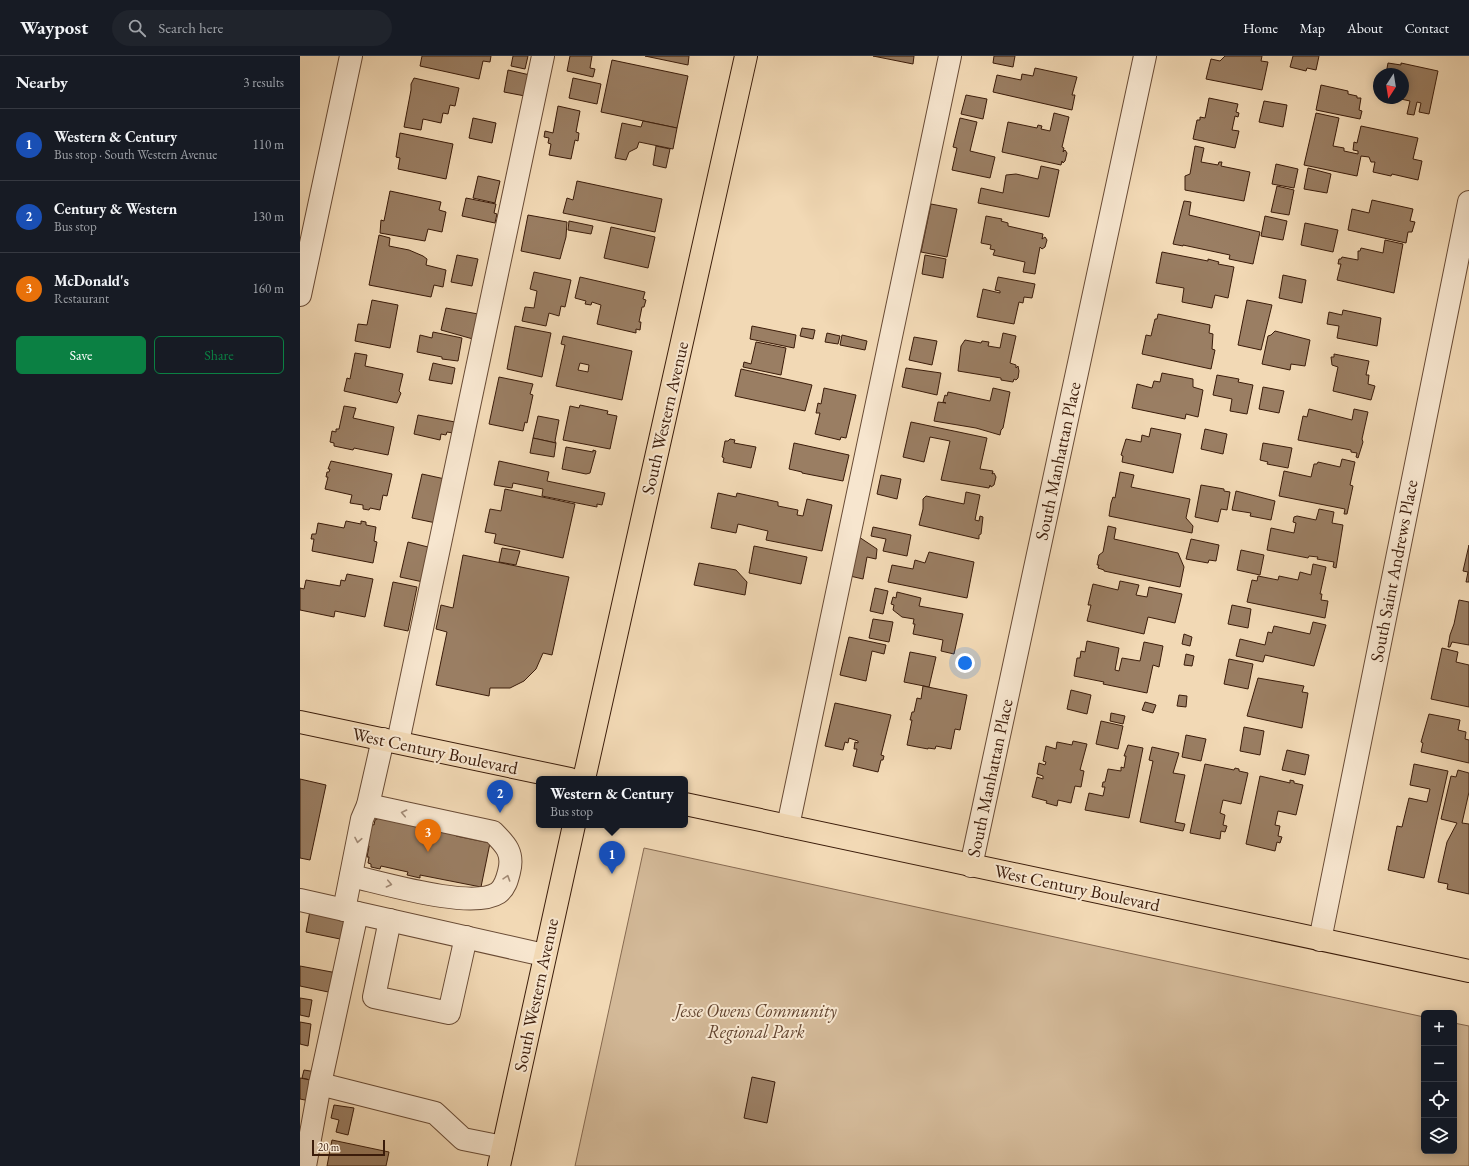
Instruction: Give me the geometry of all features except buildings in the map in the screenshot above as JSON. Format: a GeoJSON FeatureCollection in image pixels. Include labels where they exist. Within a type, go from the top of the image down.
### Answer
{"type":"FeatureCollection","features":[{"type":"Feature","properties":{"kind":"main road","name":"South Western Avenue"},"geometry":{"type":"LineString","coordinates":[[585,776],[746,56]]}},
{"type":"Feature","properties":{"kind":"main road","name":"West Century Boulevard"},"geometry":{"type":"LineString","coordinates":[[300,722],[556,776]]}},
{"type":"Feature","properties":{"kind":"main road","name":"West Century Boulevard"},"geometry":{"type":"LineString","coordinates":[[688,805],[1469,971]]}},
{"type":"Feature","properties":{"kind":"main road","name":"South Western Avenue"},"geometry":{"type":"LineString","coordinates":[[501,1156],[544,955],[573,828]]}},
{"type":"Feature","properties":{"kind":"street"},"geometry":{"type":"LineString","coordinates":[[300,295],[351,56]]}},
{"type":"Feature","properties":{"kind":"street"},"geometry":{"type":"LineString","coordinates":[[305,1166],[351,911],[351,876],[362,819],[390,741],[543,56]]}},
{"type":"Feature","properties":{"kind":"street"},"geometry":{"type":"LineString","coordinates":[[788,826],[950,56]]}},
{"type":"Feature","properties":{"kind":"street","name":"South Manhattan Place"},"geometry":{"type":"LineString","coordinates":[[971,866],[1145,56]]}},
{"type":"Feature","properties":{"kind":"street","name":"South Saint Andrews Place"},"geometry":{"type":"LineString","coordinates":[[1320,940],[1469,202]]}},
{"type":"Feature","properties":{"kind":"street"},"geometry":{"type":"LineString","coordinates":[[351,876],[444,896],[479,899],[497,894],[507,881],[511,863],[507,845],[493,832],[368,805]]}},
{"type":"Feature","properties":{"kind":"street"},"geometry":{"type":"LineString","coordinates":[[300,900],[544,955]]}},
{"type":"Feature","properties":{"kind":"street"},"geometry":{"type":"LineString","coordinates":[[390,920],[374,997],[449,1013],[466,938]]}},
{"type":"Feature","properties":{"kind":"street"},"geometry":{"type":"LineString","coordinates":[[320,1084],[435,1113],[463,1139],[501,1156]]}},
{"type":"Feature","properties":{"kind":"green space","name":"Jesse Owens Community Regional Park"},"geometry":{"type":"Polygon","coordinates":[[[644,848],[1421,1016],[1421,1154],[1457,1154],[1457,1024],[1469,1026],[1469,1166],[575,1166],[644,848]]]}},
{"type":"Feature","properties":{"kind":"place","name":"Century & Western"},"geometry":{"type":"Point","coordinates":[500,813]}},
{"type":"Feature","properties":{"kind":"place","name":"McDonald's"},"geometry":{"type":"Point","coordinates":[428,852]}},
{"type":"Feature","properties":{"kind":"place","name":"Western & Century"},"geometry":{"type":"Point","coordinates":[612,874]}}]}
